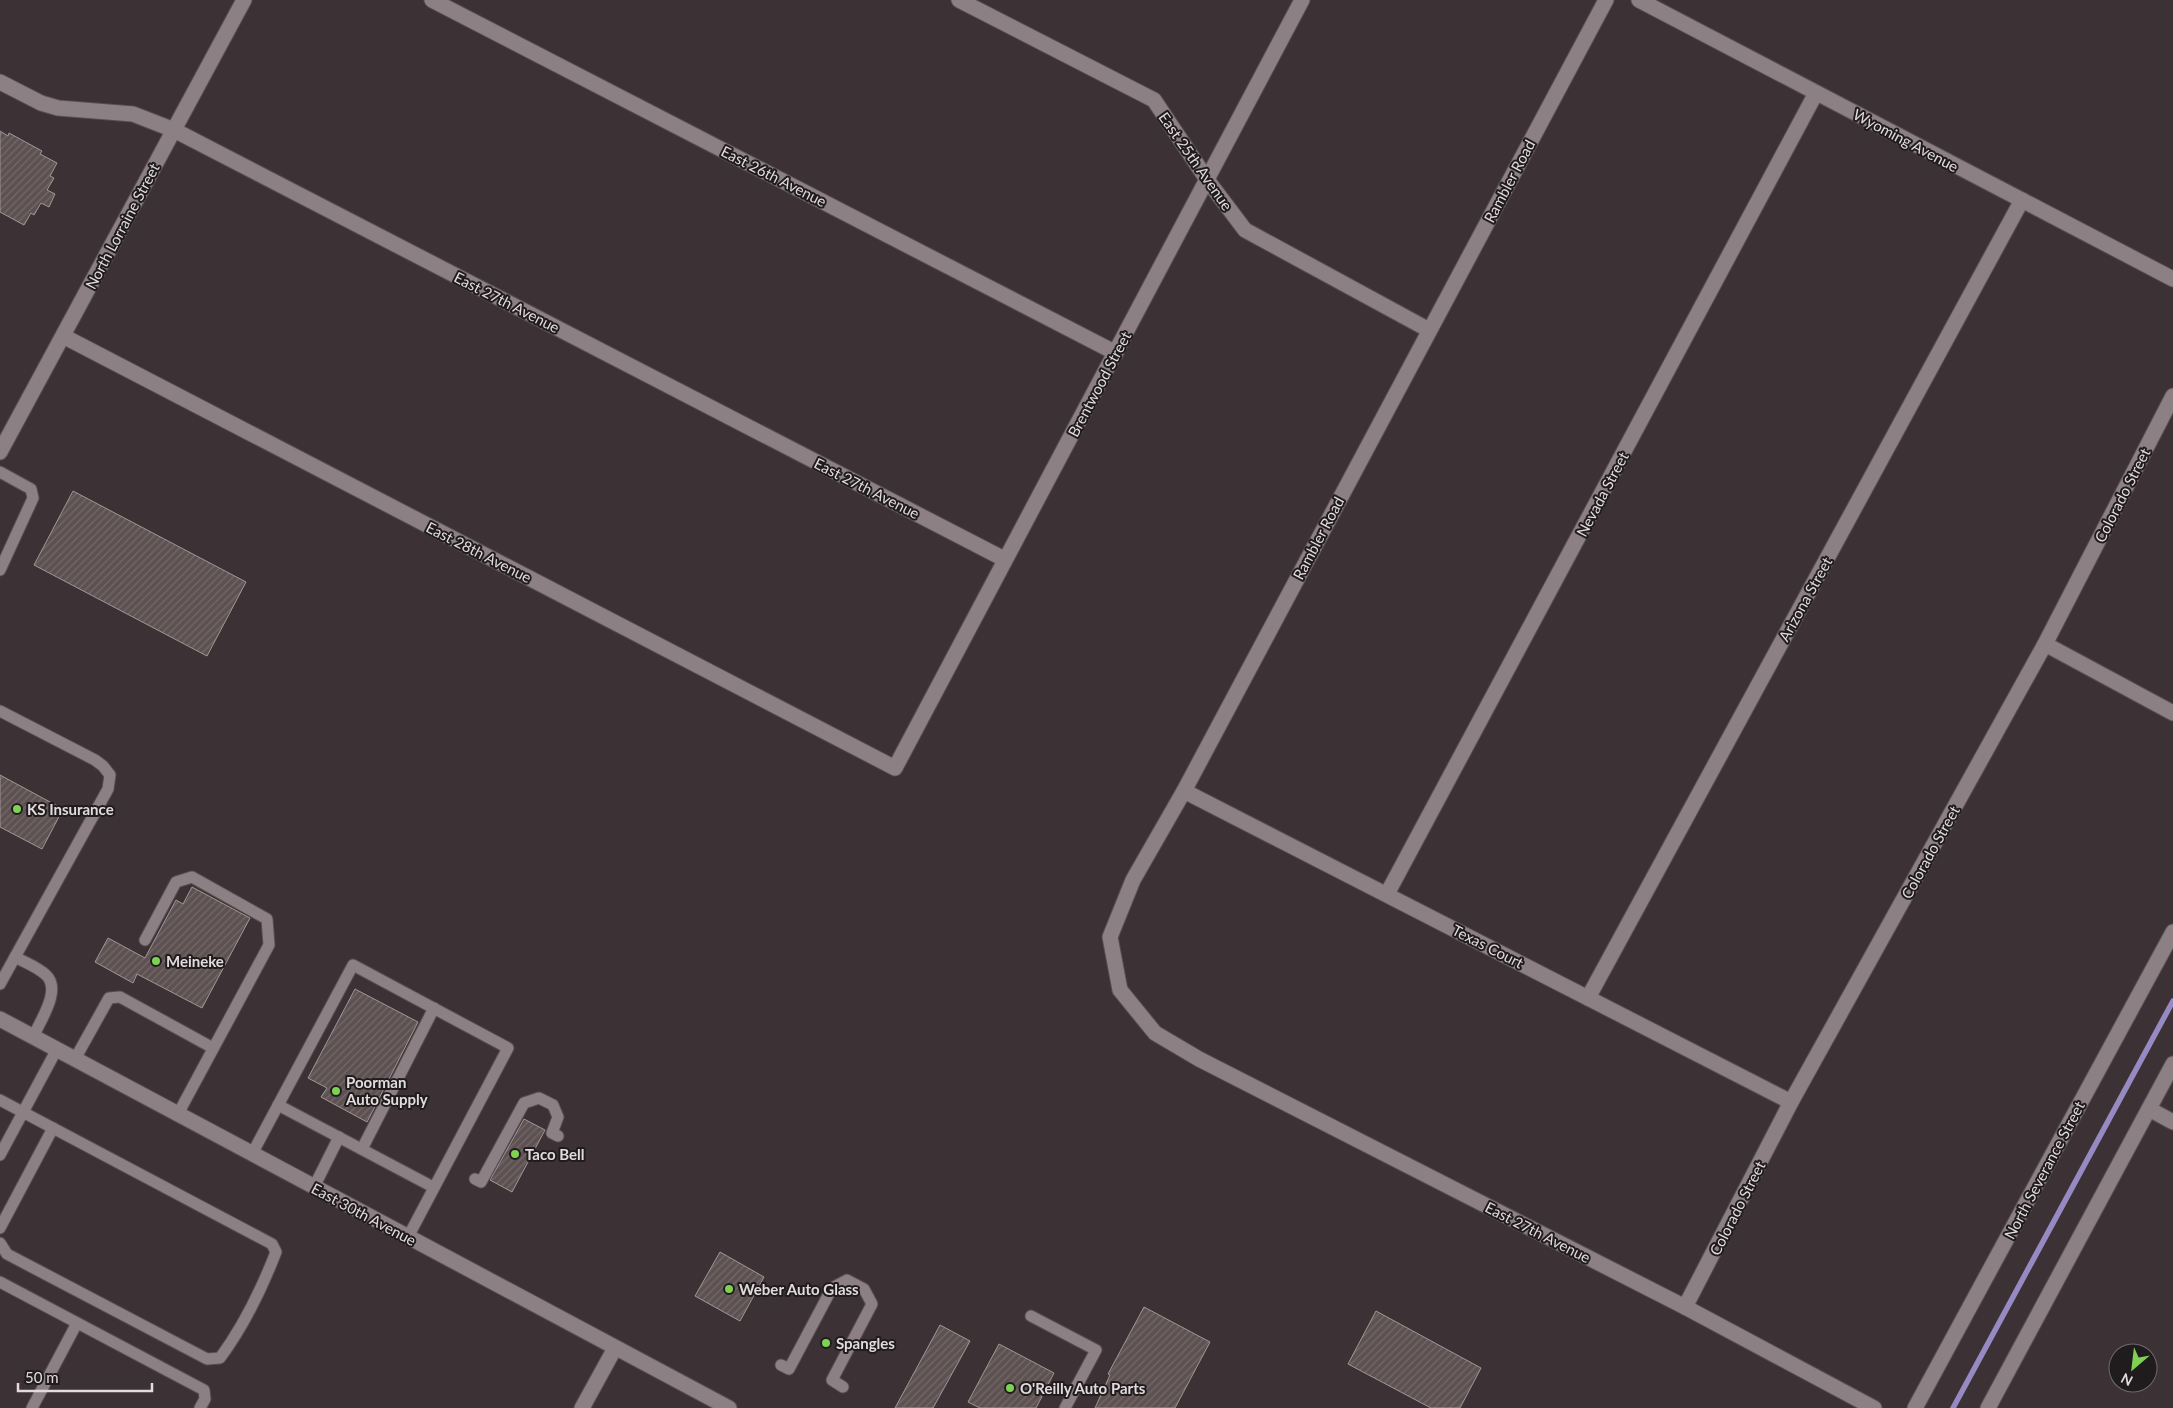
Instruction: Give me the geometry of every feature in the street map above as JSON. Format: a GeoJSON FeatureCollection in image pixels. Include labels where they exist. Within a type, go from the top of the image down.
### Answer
{"type":"FeatureCollection","features":[{"type":"Feature","properties":{"kind":"street","name":"North Lorraine Street"},"geometry":{"type":"LineString","coordinates":[[0,452],[244,0]]}},
{"type":"Feature","properties":{"kind":"street","name":"East 26th Avenue"},"geometry":{"type":"LineString","coordinates":[[432,0],[1116,353]]}},
{"type":"Feature","properties":{"kind":"street","name":"East 25th Avenue"},"geometry":{"type":"LineString","coordinates":[[959,0],[1154,100],[1208,181],[1245,230],[1429,330]]}},
{"type":"Feature","properties":{"kind":"street","name":"Brentwood Street"},"geometry":{"type":"LineString","coordinates":[[895,768],[1004,559],[1208,181],[1302,0]]}},
{"type":"Feature","properties":{"kind":"street","name":"Rambler Road"},"geometry":{"type":"LineString","coordinates":[[1199,1059],[1155,1033],[1120,990],[1110,937],[1133,880],[1184,791],[1606,0]]}},
{"type":"Feature","properties":{"kind":"street","name":"Wyoming Avenue"},"geometry":{"type":"LineString","coordinates":[[1639,0],[2173,279]]}},
{"type":"Feature","properties":{"kind":"street","name":"East 27th Avenue"},"geometry":{"type":"LineString","coordinates":[[0,82],[41,103],[58,108],[133,114],[174,130],[1004,559]]}},
{"type":"Feature","properties":{"kind":"street","name":"Nevada Street"},"geometry":{"type":"LineString","coordinates":[[1387,894],[1816,93]]}},
{"type":"Feature","properties":{"kind":"street","name":"Arizona Street"},"geometry":{"type":"LineString","coordinates":[[1588,998],[2022,200]]}},
{"type":"Feature","properties":{"kind":"street","name":"East 28th Avenue"},"geometry":{"type":"LineString","coordinates":[[63,336],[895,768]]}},
{"type":"Feature","properties":{"kind":"street","name":"Colorado Street"},"geometry":{"type":"LineString","coordinates":[[1685,1307],[1791,1102],[2045,644],[2173,396]]}},
{"type":"Feature","properties":{"kind":"street"},"geometry":{"type":"LineString","coordinates":[[2045,644],[2173,713]]}},
{"type":"Feature","properties":{"kind":"street","name":"Texas Court"},"geometry":{"type":"LineString","coordinates":[[1184,791],[1791,1102]]}},
{"type":"Feature","properties":{"kind":"street","name":"North Severance Street"},"geometry":{"type":"LineString","coordinates":[[1915,1408],[2173,932]]}},
{"type":"Feature","properties":{"kind":"street","name":"East 30th Avenue"},"geometry":{"type":"LineString","coordinates":[[0,1019],[725,1407]]}},
{"type":"Feature","properties":{"kind":"street","name":"East 27th Avenue"},"geometry":{"type":"LineString","coordinates":[[1199,1059],[1685,1307],[1874,1408]]}},
{"type":"Feature","properties":{"kind":"street"},"geometry":{"type":"LineString","coordinates":[[1988,1408],[2173,1064]]}},
{"type":"Feature","properties":{"kind":"street"},"geometry":{"type":"LineString","coordinates":[[2149,1109],[2173,1122]]}},
{"type":"Feature","properties":{"kind":"street"},"geometry":{"type":"LineString","coordinates":[[582,1408],[615,1348]]}},
{"type":"Feature","properties":{"kind":"lane"},"geometry":{"type":"LineString","coordinates":[[0,472],[31,489],[33,498],[0,570]]}},
{"type":"Feature","properties":{"kind":"lane"},"geometry":{"type":"LineString","coordinates":[[0,711],[95,760],[110,775],[108,788],[0,984]]}},
{"type":"Feature","properties":{"kind":"lane"},"geometry":{"type":"LineString","coordinates":[[145,940],[176,882],[192,877],[267,919],[269,945],[178,1114]]}},
{"type":"Feature","properties":{"kind":"lane"},"geometry":{"type":"LineString","coordinates":[[15,957],[45,974],[52,986],[52,994],[33,1037]]}},
{"type":"Feature","properties":{"kind":"lane"},"geometry":{"type":"LineString","coordinates":[[252,1154],[353,965],[434,1008],[508,1048],[408,1237]]}},
{"type":"Feature","properties":{"kind":"lane"},"geometry":{"type":"LineString","coordinates":[[75,1059],[109,998],[120,997],[213,1048]]}},
{"type":"Feature","properties":{"kind":"lane"},"geometry":{"type":"LineString","coordinates":[[362,1149],[434,1008]]}},
{"type":"Feature","properties":{"kind":"lane"},"geometry":{"type":"LineString","coordinates":[[0,1155],[57,1049]]}},
{"type":"Feature","properties":{"kind":"lane"},"geometry":{"type":"LineString","coordinates":[[475,1179],[481,1182],[524,1103],[539,1098],[553,1105],[558,1117],[552,1133],[558,1136]]}},
{"type":"Feature","properties":{"kind":"lane"},"geometry":{"type":"LineString","coordinates":[[0,1100],[272,1244],[276,1252],[269,1270],[230,1344],[220,1358],[208,1359],[7,1254],[0,1243]]}},
{"type":"Feature","properties":{"kind":"lane"},"geometry":{"type":"LineString","coordinates":[[278,1105],[433,1187]]}},
{"type":"Feature","properties":{"kind":"lane"},"geometry":{"type":"LineString","coordinates":[[0,1228],[53,1128]]}},
{"type":"Feature","properties":{"kind":"lane"},"geometry":{"type":"LineString","coordinates":[[314,1187],[339,1137]]}},
{"type":"Feature","properties":{"kind":"lane"},"geometry":{"type":"LineString","coordinates":[[781,1365],[789,1369],[832,1288],[847,1280],[864,1289],[872,1304],[832,1380],[844,1387]]}},
{"type":"Feature","properties":{"kind":"lane"},"geometry":{"type":"LineString","coordinates":[[0,1282],[204,1390],[205,1399],[200,1408]]}},
{"type":"Feature","properties":{"kind":"lane"},"geometry":{"type":"LineString","coordinates":[[1031,1316],[1096,1350],[1065,1408]]}},
{"type":"Feature","properties":{"kind":"lane"},"geometry":{"type":"LineString","coordinates":[[32,1408],[77,1323]]}},
{"type":"Feature","properties":{"kind":"building"},"geometry":{"type":"Polygon","coordinates":[[[0,131],[8,136],[9,133],[42,151],[40,154],[57,163],[50,176],[54,178],[47,190],[55,194],[49,207],[41,203],[34,215],[31,213],[24,225],[0,212],[0,131]]]}},
{"type":"Feature","properties":{"kind":"building"},"geometry":{"type":"Polygon","coordinates":[[[73,491],[246,582],[207,656],[34,565],[73,491]]]}},
{"type":"Feature","properties":{"kind":"building"},"geometry":{"type":"Polygon","coordinates":[[[0,775],[63,809],[42,849],[0,827],[0,775]]]}},
{"type":"Feature","properties":{"kind":"building"},"geometry":{"type":"Polygon","coordinates":[[[192,887],[250,918],[202,1008],[137,974],[133,983],[95,962],[108,938],[145,958],[176,900],[183,904],[192,887]]]}},
{"type":"Feature","properties":{"kind":"building"},"geometry":{"type":"Polygon","coordinates":[[[355,989],[418,1022],[367,1122],[321,1097],[327,1088],[308,1078],[355,989]]]}},
{"type":"Feature","properties":{"kind":"building","name":"Taco Bell"},"geometry":{"type":"Polygon","coordinates":[[[524,1119],[545,1130],[512,1192],[490,1180],[524,1119]]]}},
{"type":"Feature","properties":{"kind":"building"},"geometry":{"type":"Polygon","coordinates":[[[720,1252],[764,1277],[740,1321],[695,1296],[720,1252]]]}},
{"type":"Feature","properties":{"kind":"building"},"geometry":{"type":"Polygon","coordinates":[[[1144,1307],[1210,1342],[1175,1408],[1095,1408],[1110,1375],[1108,1374],[1144,1307]]]}},
{"type":"Feature","properties":{"kind":"building"},"geometry":{"type":"Polygon","coordinates":[[[1376,1311],[1481,1368],[1460,1408],[1431,1408],[1348,1364],[1376,1311]]]}},
{"type":"Feature","properties":{"kind":"building"},"geometry":{"type":"Polygon","coordinates":[[[940,1325],[970,1341],[933,1408],[895,1408],[940,1325]]]}},
{"type":"Feature","properties":{"kind":"building"},"geometry":{"type":"Polygon","coordinates":[[[999,1344],[1054,1373],[1036,1408],[980,1408],[968,1402],[999,1344]]]}},
{"type":"Feature","properties":{"kind":"waterway"},"geometry":{"type":"LineString","coordinates":[[1953,1408],[2173,1001]]}},
{"type":"Feature","properties":{"kind":"place","name":"KS Insurance"},"geometry":{"type":"Point","coordinates":[17,809]}},
{"type":"Feature","properties":{"kind":"place","name":"Meineke"},"geometry":{"type":"Point","coordinates":[156,961]}},
{"type":"Feature","properties":{"kind":"place","name":"Poorman Auto Supply"},"geometry":{"type":"Point","coordinates":[336,1091]}},
{"type":"Feature","properties":{"kind":"place","name":"Taco Bell"},"geometry":{"type":"Point","coordinates":[515,1154]}},
{"type":"Feature","properties":{"kind":"place","name":"Weber Auto Glass"},"geometry":{"type":"Point","coordinates":[729,1289]}},
{"type":"Feature","properties":{"kind":"place","name":"Spangles"},"geometry":{"type":"Point","coordinates":[826,1343]}},
{"type":"Feature","properties":{"kind":"place","name":"O'Reilly Auto Parts"},"geometry":{"type":"Point","coordinates":[1010,1388]}}]}
